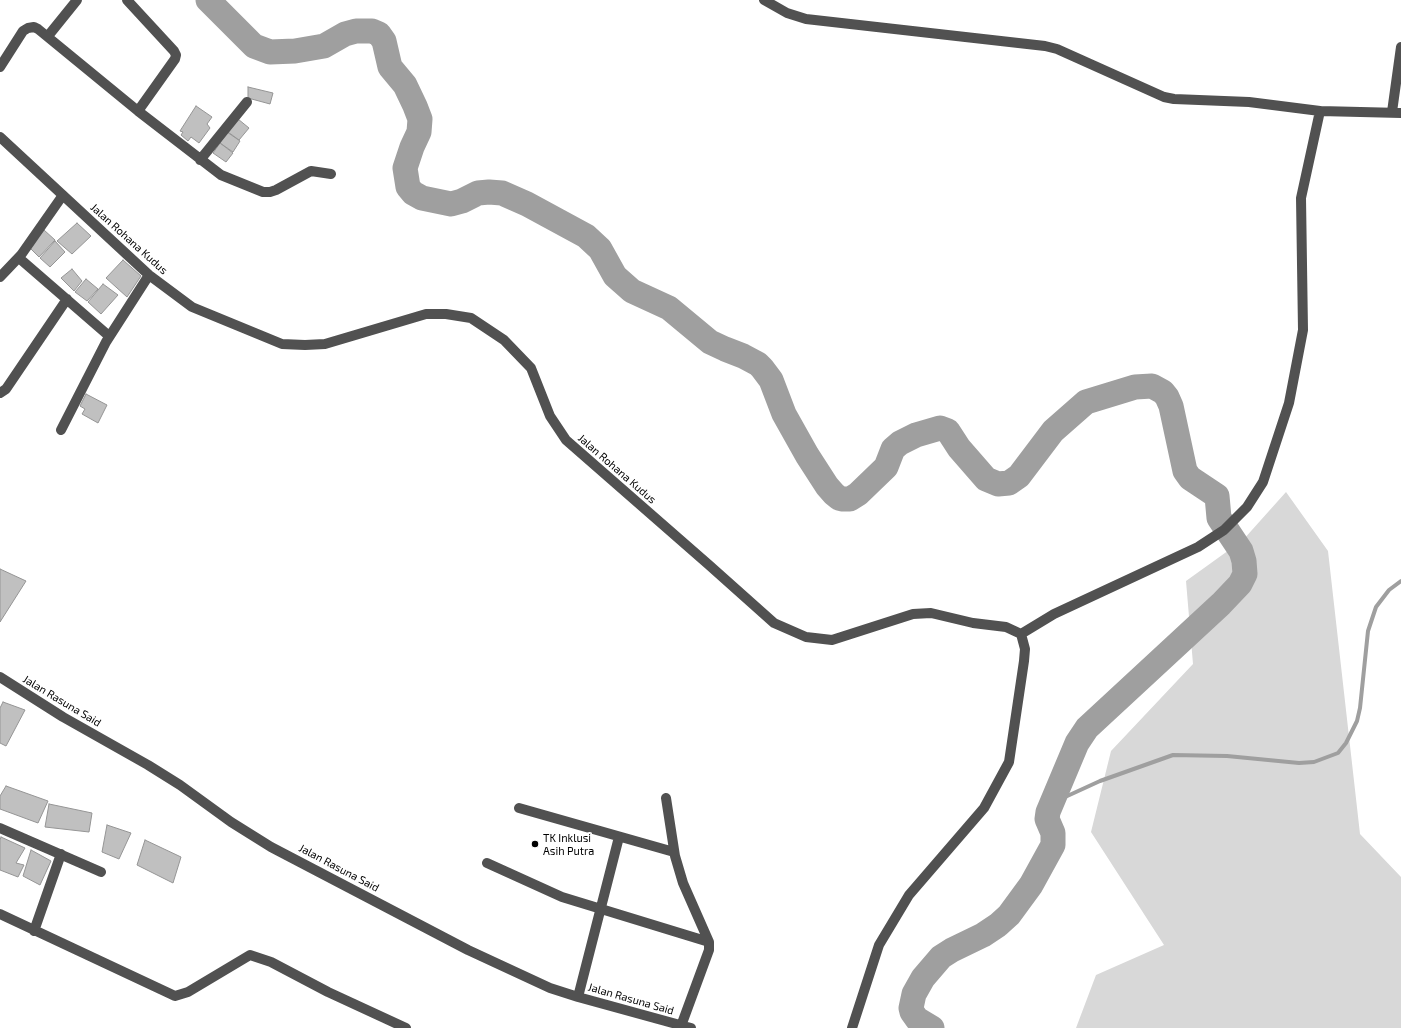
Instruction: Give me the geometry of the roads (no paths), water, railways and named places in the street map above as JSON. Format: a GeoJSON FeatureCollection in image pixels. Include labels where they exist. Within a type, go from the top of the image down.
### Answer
{"type":"FeatureCollection","features":[{"type":"Feature","properties":{"kind":"street"},"geometry":{"type":"LineString","coordinates":[[48,36],[77,0]]}},
{"type":"Feature","properties":{"kind":"street"},"geometry":{"type":"LineString","coordinates":[[127,0],[176,55],[175,59],[138,110]]}},
{"type":"Feature","properties":{"kind":"street"},"geometry":{"type":"LineString","coordinates":[[764,0],[787,13],[806,19],[1045,46],[1057,49],[1164,97],[1249,102],[1320,111],[1397,113],[1401,47]]}},
{"type":"Feature","properties":{"kind":"street"},"geometry":{"type":"LineString","coordinates":[[0,67],[23,32],[28,28],[38,28],[200,160],[221,175],[263,192],[270,192],[311,171],[331,174]]}},
{"type":"Feature","properties":{"kind":"street"},"geometry":{"type":"LineString","coordinates":[[200,160],[247,102]]}},
{"type":"Feature","properties":{"kind":"street"},"geometry":{"type":"LineString","coordinates":[[852,1028],[878,945],[909,894],[984,808],[1009,762],[1024,661],[1025,649],[1020,634],[1054,614],[1198,547],[1224,530],[1247,507],[1263,482],[1290,404],[1303,330],[1301,198],[1320,111]]}},
{"type":"Feature","properties":{"kind":"street","name":"Jalan Rohana Kudus"},"geometry":{"type":"LineString","coordinates":[[0,137],[149,275],[192,306],[282,344],[325,344],[426,314],[446,314],[471,318],[504,340],[531,368],[550,416],[566,440],[710,564],[774,623],[806,637],[832,640],[913,614],[931,613],[973,623],[1006,626],[1020,634]]}},
{"type":"Feature","properties":{"kind":"street"},"geometry":{"type":"LineString","coordinates":[[0,277],[19,258],[63,195]]}},
{"type":"Feature","properties":{"kind":"street"},"geometry":{"type":"LineString","coordinates":[[19,258],[109,336]]}},
{"type":"Feature","properties":{"kind":"street"},"geometry":{"type":"LineString","coordinates":[[61,430],[109,336],[149,275]]}},
{"type":"Feature","properties":{"kind":"street"},"geometry":{"type":"LineString","coordinates":[[0,393],[6,389],[67,299]]}},
{"type":"Feature","properties":{"kind":"street","name":"Jalan Rasuna Said"},"geometry":{"type":"LineString","coordinates":[[0,678],[63,717],[148,765],[180,785],[231,822],[271,847],[468,950],[550,988],[686,1027]]}},
{"type":"Feature","properties":{"kind":"street"},"geometry":{"type":"LineString","coordinates":[[666,798],[674,852],[683,882],[709,942],[709,950],[686,1027]]}},
{"type":"Feature","properties":{"kind":"street"},"geometry":{"type":"LineString","coordinates":[[519,808],[674,852]]}},
{"type":"Feature","properties":{"kind":"street"},"geometry":{"type":"LineString","coordinates":[[0,828],[101,872]]}},
{"type":"Feature","properties":{"kind":"street"},"geometry":{"type":"LineString","coordinates":[[578,997],[619,837]]}},
{"type":"Feature","properties":{"kind":"street"},"geometry":{"type":"LineString","coordinates":[[34,930],[61,854]]}},
{"type":"Feature","properties":{"kind":"street"},"geometry":{"type":"LineString","coordinates":[[487,863],[555,894],[709,942]]}},
{"type":"Feature","properties":{"kind":"street"},"geometry":{"type":"LineString","coordinates":[[0,914],[175,996],[188,992],[250,955],[271,962],[328,992],[406,1028]]}},
{"type":"Feature","properties":{"kind":"waterway"},"geometry":{"type":"LineString","coordinates":[[208,0],[254,46],[270,52],[295,51],[324,46],[345,34],[356,31],[372,31],[379,34],[384,41],[390,67],[405,85],[420,119],[419,132],[405,168],[408,187],[413,193],[422,198],[451,204],[462,201],[478,193],[502,193],[527,204],[586,236],[600,249],[615,276],[632,291],[669,308],[710,342],[743,356],[758,364],[762,368],[771,380],[784,414],[807,455],[827,486],[839,498],[850,499],[858,494],[886,467],[893,449],[900,443],[916,435],[940,428],[948,431],[959,448],[986,479],[998,484],[1009,483],[1019,476],[1053,431],[1086,402],[1135,387],[1152,386],[1163,392],[1167,397],[1171,406],[1185,471],[1190,478],[1217,496],[1219,518],[1241,551],[1244,561],[1245,574],[1240,584],[1221,604],[1087,728],[1077,743],[1048,812],[1047,819],[1053,833],[1053,845],[1031,885],[1009,915],[998,925],[983,935],[941,957],[923,978],[914,994],[911,1008],[912,1012],[917,1019],[932,1028]]}},
{"type":"Feature","properties":{"kind":"waterway"},"geometry":{"type":"LineString","coordinates":[[1052,803],[1100,781],[1173,755],[1227,756],[1299,763],[1314,762],[1338,753],[1346,743],[1357,721],[1360,708],[1368,631],[1376,607],[1389,590],[1401,581]]}},
{"type":"Feature","properties":{"kind":"place","name":"TK Inklusi Asih Putra"},"geometry":{"type":"Point","coordinates":[535,844]}}]}
